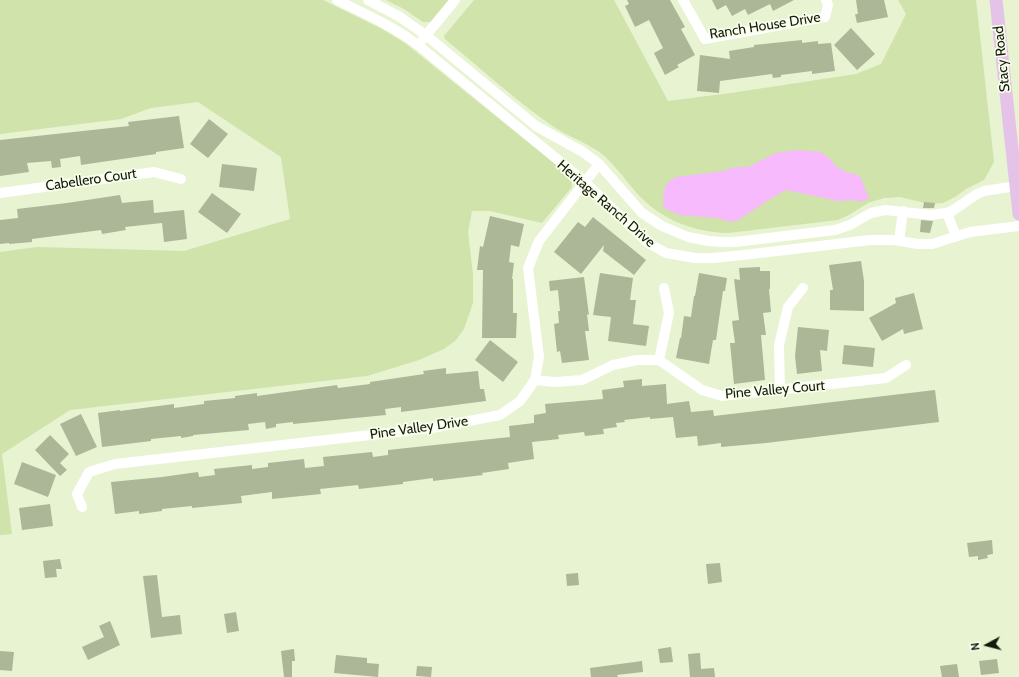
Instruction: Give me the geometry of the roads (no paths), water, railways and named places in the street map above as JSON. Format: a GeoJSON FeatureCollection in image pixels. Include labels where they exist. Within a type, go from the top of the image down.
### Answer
{"type":"FeatureCollection","features":[{"type":"Feature","properties":{"kind":"main road","name":"Stacy Road"},"geometry":{"type":"LineString","coordinates":[[996,0],[1019,209]]}},
{"type":"Feature","properties":{"kind":"street","name":"Heritage Ranch Drive"},"geometry":{"type":"LineString","coordinates":[[337,0],[386,24],[418,45],[585,182],[648,243],[666,253],[685,257],[713,258],[882,239],[918,244],[932,244],[977,230],[1019,226]]}},
{"type":"Feature","properties":{"kind":"street","name":"Heritage Ranch Drive"},"geometry":{"type":"LineString","coordinates":[[368,0],[400,17],[426,36],[536,126],[583,152],[599,164],[633,203],[652,220],[676,233],[688,237],[709,242],[735,242],[835,230],[850,225],[871,213],[878,211],[892,210],[931,215],[947,213],[984,191],[1016,186]]}},
{"type":"Feature","properties":{"kind":"street"},"geometry":{"type":"LineString","coordinates":[[418,45],[455,0]]}},
{"type":"Feature","properties":{"kind":"street","name":"Ranch House Drive"},"geometry":{"type":"LineString","coordinates":[[683,0],[705,38],[825,17],[828,5],[826,0]]}},
{"type":"Feature","properties":{"kind":"street","name":"Pine Valley Drive"},"geometry":{"type":"LineString","coordinates":[[82,507],[77,494],[89,472],[115,464],[432,428],[500,415],[520,401],[535,380],[538,357],[528,268],[539,241],[599,164]]}},
{"type":"Feature","properties":{"kind":"street","name":"Cabellero Court"},"geometry":{"type":"LineString","coordinates":[[0,192],[154,172],[181,179]]}},
{"type":"Feature","properties":{"kind":"street"},"geometry":{"type":"LineString","coordinates":[[899,241],[903,212]]}},
{"type":"Feature","properties":{"kind":"street"},"geometry":{"type":"LineString","coordinates":[[947,213],[956,236]]}},
{"type":"Feature","properties":{"kind":"street"},"geometry":{"type":"LineString","coordinates":[[535,380],[555,382],[582,380],[613,365],[637,360],[659,360],[668,313],[664,288]]}},
{"type":"Feature","properties":{"kind":"street"},"geometry":{"type":"LineString","coordinates":[[780,390],[779,345],[788,307],[803,288]]}},
{"type":"Feature","properties":{"kind":"street","name":"Pine Valley Court"},"geometry":{"type":"LineString","coordinates":[[659,360],[702,390],[722,396],[886,378],[906,365]]}}]}
